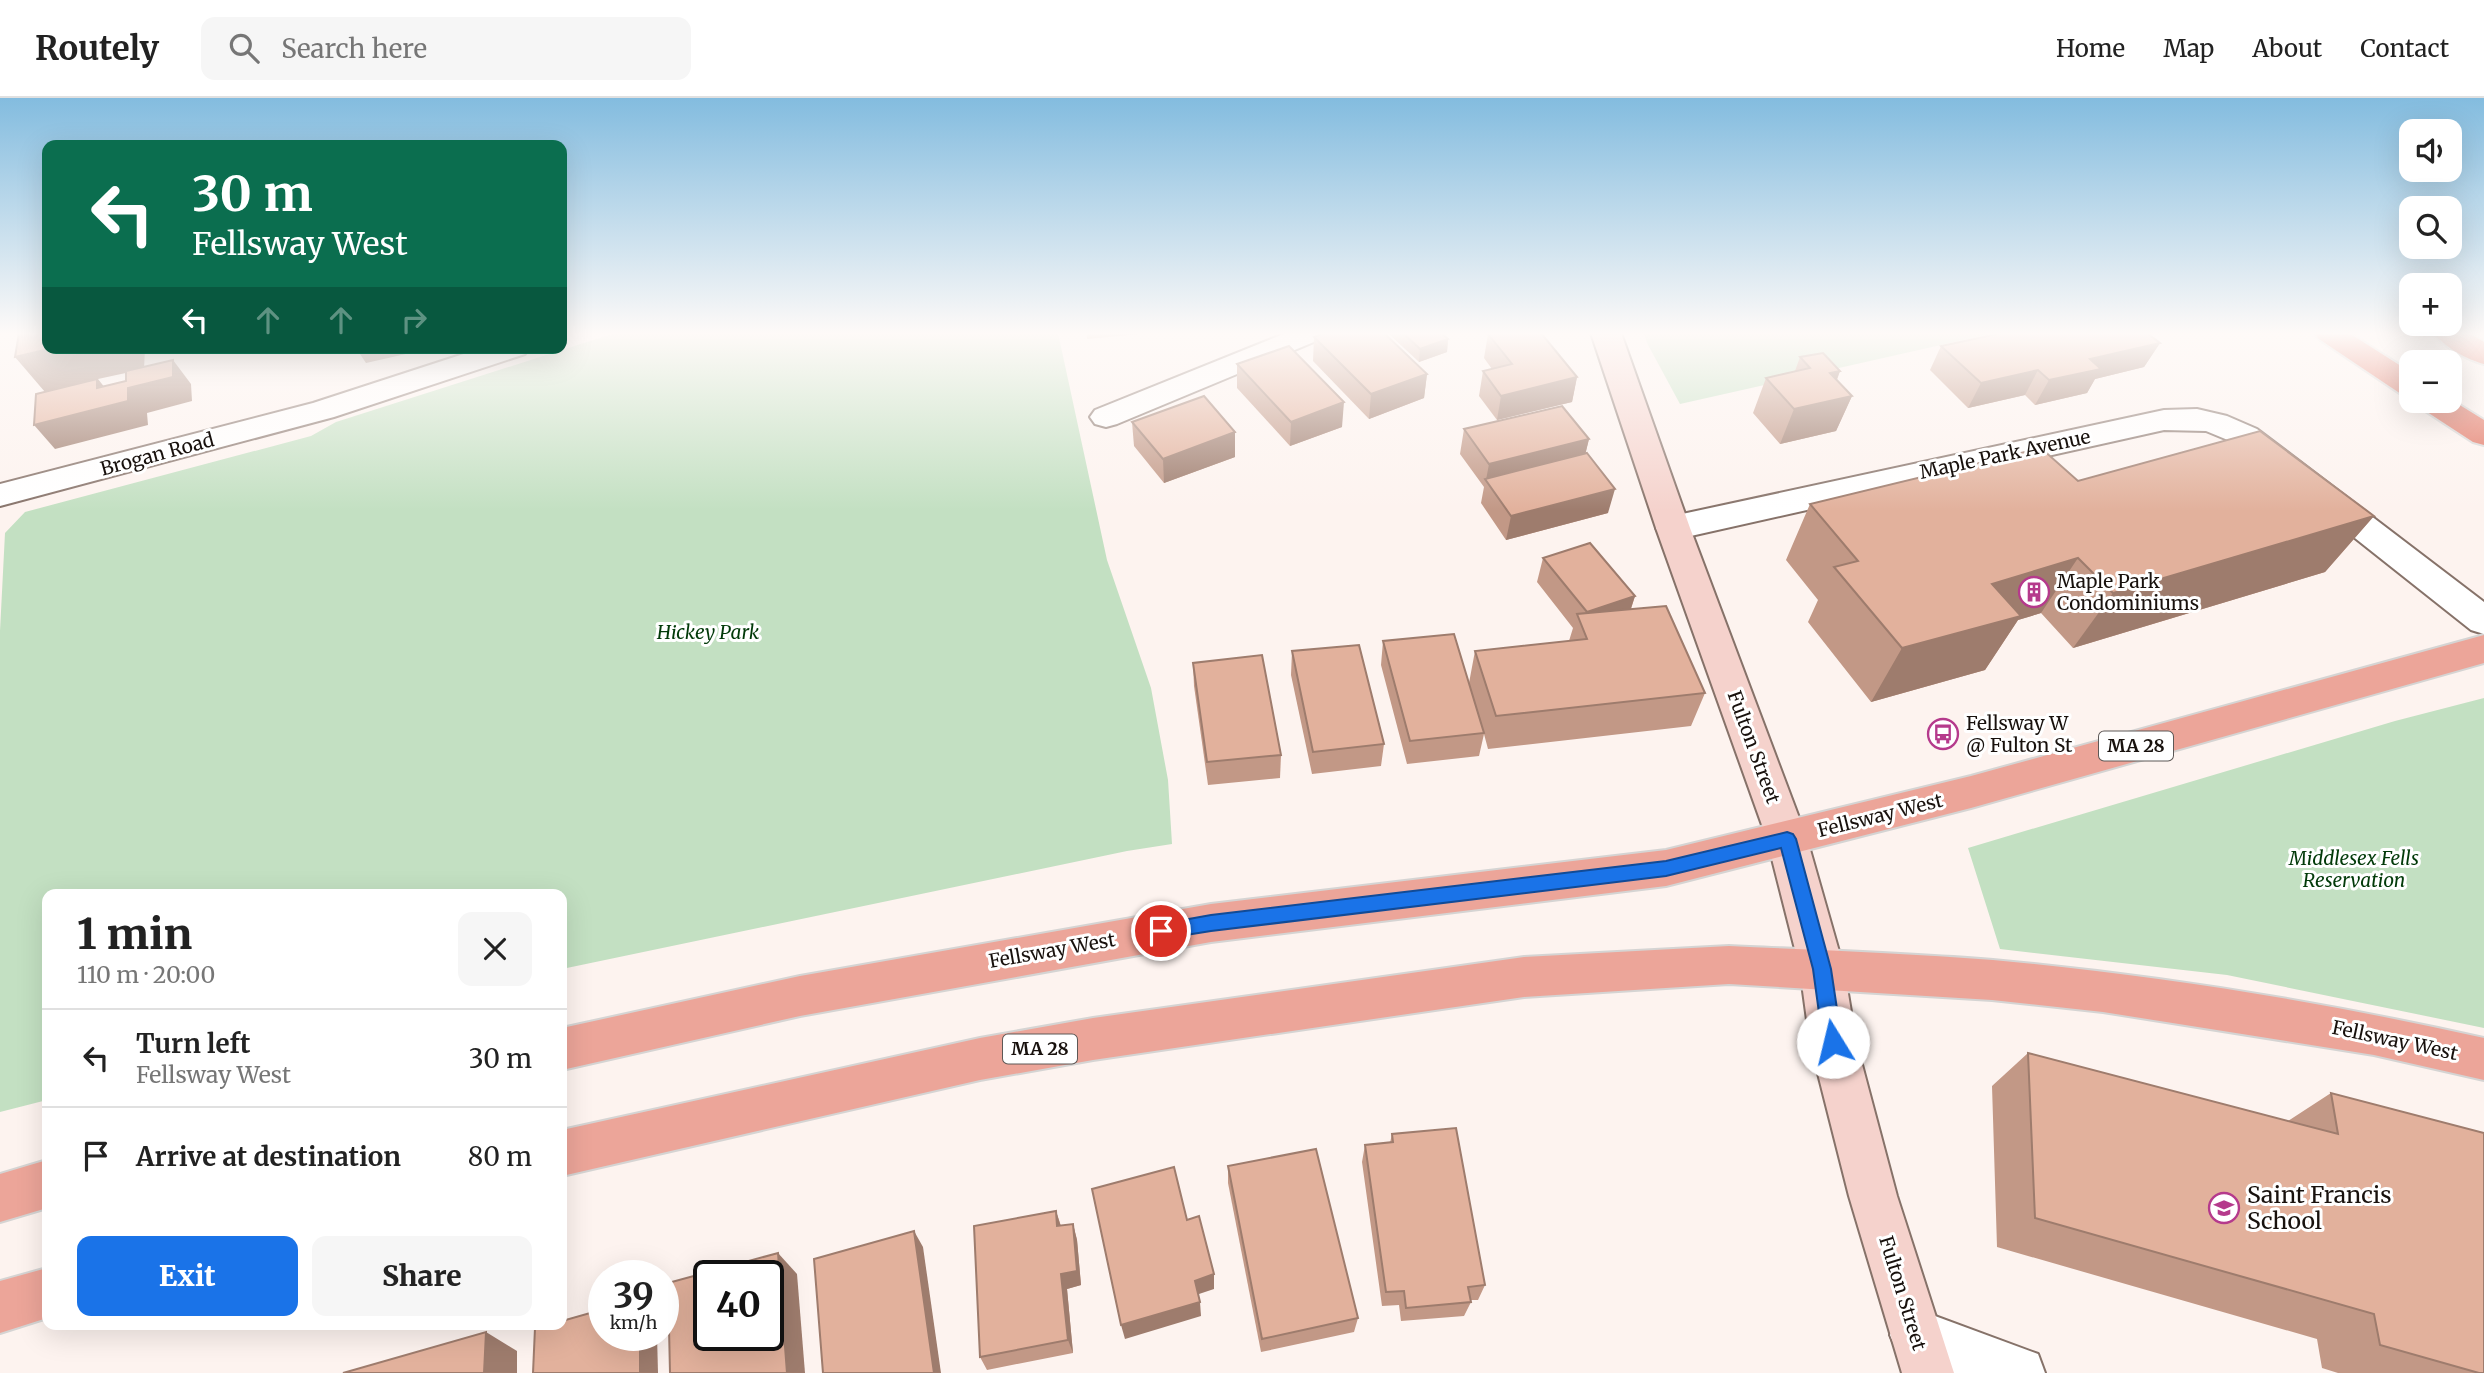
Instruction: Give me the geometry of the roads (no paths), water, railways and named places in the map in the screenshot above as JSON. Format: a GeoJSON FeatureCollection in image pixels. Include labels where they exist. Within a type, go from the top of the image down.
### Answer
{"type":"FeatureCollection","features":[{"type":"Feature","properties":{"kind":"highway"},"geometry":{"type":"LineString","coordinates":[[2450,413],[2484,435]]}},
{"type":"Feature","properties":{"kind":"main road","name":"Fellsway West"},"geometry":{"type":"LineString","coordinates":[[567,1048],[800,996],[1211,923],[1666,868],[1970,792],[2484,649]]}},
{"type":"Feature","properties":{"kind":"main road","name":"Fellsway West"},"geometry":{"type":"LineString","coordinates":[[567,1152],[980,1059],[1093,1039],[1537,976],[1730,965],[1992,979],[2116,994],[2374,1034],[2484,1059]]}},
{"type":"Feature","properties":{"kind":"main road"},"geometry":{"type":"LineString","coordinates":[[0,1198],[42,1185]]}},
{"type":"Feature","properties":{"kind":"main road"},"geometry":{"type":"LineString","coordinates":[[0,1307],[42,1294]]}},
{"type":"Feature","properties":{"kind":"street","name":"Brogan Road"},"geometry":{"type":"LineString","coordinates":[[0,495],[323,410],[377,392]]}},
{"type":"Feature","properties":{"kind":"street"},"geometry":{"type":"LineString","coordinates":[[1106,417],[1166,392]]}},
{"type":"Feature","properties":{"kind":"street","name":"Fulton Street"},"geometry":{"type":"LineString","coordinates":[[1626,392],[1787,839],[1822,969],[1833,1042],[1873,1196],[1922,1354]]}},
{"type":"Feature","properties":{"kind":"street","name":"Maple Park Avenue"},"geometry":{"type":"LineString","coordinates":[[1673,528],[1937,468],[2164,420],[2190,417],[2221,423],[2246,436],[2484,621]]}},
{"type":"Feature","properties":{"kind":"street"},"geometry":{"type":"LineString","coordinates":[[1922,1354],[2019,1373]]}},
{"type":"Feature","properties":{"kind":"place","name":"Maple Park Condominiums"},"geometry":{"type":"Point","coordinates":[2034,592]}},
{"type":"Feature","properties":{"kind":"place","name":"Fellsway W @ Fulton St"},"geometry":{"type":"Point","coordinates":[1943,734]}},
{"type":"Feature","properties":{"kind":"place","name":"Saint Francis School"},"geometry":{"type":"Point","coordinates":[2224,1208]}},
{"type":"Feature","properties":{"kind":"park label","name":"Hickey Park"},"geometry":{"type":"Point","coordinates":[708,632]}},
{"type":"Feature","properties":{"kind":"park label","name":"Middlesex Fells Reservation"},"geometry":{"type":"Point","coordinates":[2354,869]}}]}
